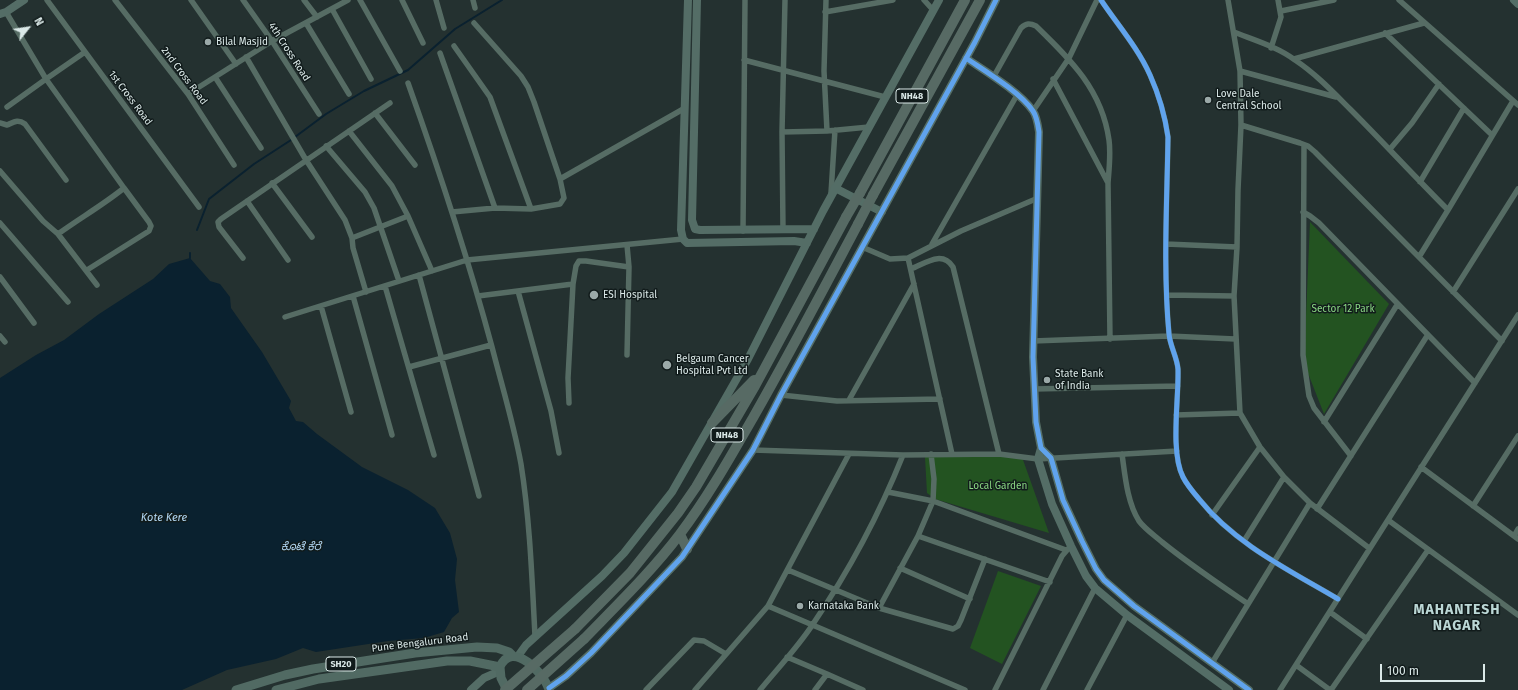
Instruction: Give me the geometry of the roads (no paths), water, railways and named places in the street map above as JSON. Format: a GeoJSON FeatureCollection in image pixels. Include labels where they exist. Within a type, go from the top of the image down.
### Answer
{"type":"FeatureCollection","features":[{"type":"Feature","properties":{"kind":"highway","name":"NH48"},"geometry":{"type":"LineString","coordinates":[[506,690],[575,629],[630,573],[696,488],[763,371],[965,0]]}},
{"type":"Feature","properties":{"kind":"highway","name":"NH48"},"geometry":{"type":"LineString","coordinates":[[527,690],[584,639],[634,587],[680,534],[731,457],[775,380],[873,195],[980,0]]}},
{"type":"Feature","properties":{"kind":"highway"},"geometry":{"type":"LineString","coordinates":[[712,423],[763,371]]}},
{"type":"Feature","properties":{"kind":"highway"},"geometry":{"type":"LineString","coordinates":[[680,534],[687,549]]}},
{"type":"Feature","properties":{"kind":"main road","name":"Pune Bengaluru Road"},"geometry":{"type":"LineString","coordinates":[[236,690],[285,675],[313,669],[422,652],[477,647],[497,648],[516,656],[535,669],[543,678],[549,689]]}},
{"type":"Feature","properties":{"kind":"main road"},"geometry":{"type":"LineString","coordinates":[[506,690],[500,669],[505,660],[516,656]]}},
{"type":"Feature","properties":{"kind":"main road","name":"SH20"},"geometry":{"type":"LineString","coordinates":[[276,690],[319,679],[447,661],[470,661],[500,669]]}},
{"type":"Feature","properties":{"kind":"street"},"geometry":{"type":"LineString","coordinates":[[24,0],[3,13],[46,79],[151,226],[149,231],[87,270]]}},
{"type":"Feature","properties":{"kind":"street","name":"1st Cross Road"},"geometry":{"type":"LineString","coordinates":[[47,0],[200,207]]}},
{"type":"Feature","properties":{"kind":"street","name":"2nd Cross Road"},"geometry":{"type":"LineString","coordinates":[[115,0],[188,94],[234,164]]}},
{"type":"Feature","properties":{"kind":"street"},"geometry":{"type":"LineString","coordinates":[[191,0],[236,64]]}},
{"type":"Feature","properties":{"kind":"street","name":"4th Cross Road"},"geometry":{"type":"LineString","coordinates":[[243,0],[272,41],[319,114]]}},
{"type":"Feature","properties":{"kind":"street"},"geometry":{"type":"LineString","coordinates":[[304,0],[317,17]]}},
{"type":"Feature","properties":{"kind":"street"},"geometry":{"type":"LineString","coordinates":[[188,94],[272,41],[348,0]]}},
{"type":"Feature","properties":{"kind":"street"},"geometry":{"type":"LineString","coordinates":[[360,0],[400,70]]}},
{"type":"Feature","properties":{"kind":"street"},"geometry":{"type":"LineString","coordinates":[[402,0],[423,43]]}},
{"type":"Feature","properties":{"kind":"street"},"geometry":{"type":"LineString","coordinates":[[436,0],[444,28]]}},
{"type":"Feature","properties":{"kind":"street"},"geometry":{"type":"LineString","coordinates":[[473,0],[475,8]]}},
{"type":"Feature","properties":{"kind":"street"},"geometry":{"type":"LineString","coordinates":[[688,0],[686,108],[681,230],[683,239],[687,243],[794,241],[807,243]]}},
{"type":"Feature","properties":{"kind":"street"},"geometry":{"type":"LineString","coordinates":[[697,0],[692,220],[696,229],[814,229]]}},
{"type":"Feature","properties":{"kind":"street"},"geometry":{"type":"LineString","coordinates":[[743,230],[744,60],[746,0]]}},
{"type":"Feature","properties":{"kind":"street"},"geometry":{"type":"LineString","coordinates":[[783,230],[782,69],[785,0]]}},
{"type":"Feature","properties":{"kind":"street"},"geometry":{"type":"LineString","coordinates":[[826,0],[824,81],[827,131]]}},
{"type":"Feature","properties":{"kind":"street"},"geometry":{"type":"LineString","coordinates":[[825,12],[893,0]]}},
{"type":"Feature","properties":{"kind":"street"},"geometry":{"type":"LineString","coordinates":[[924,0],[933,10]]}},
{"type":"Feature","properties":{"kind":"street"},"geometry":{"type":"LineString","coordinates":[[516,656],[526,644],[602,576],[624,553],[672,492],[748,359],[835,188],[939,0]]}},
{"type":"Feature","properties":{"kind":"street"},"geometry":{"type":"LineString","coordinates":[[549,689],[591,653],[671,569],[687,549],[753,450],[781,395],[966,58],[996,0]]}},
{"type":"Feature","properties":{"kind":"street"},"geometry":{"type":"LineString","coordinates":[[1033,111],[1069,58],[1097,0]]}},
{"type":"Feature","properties":{"kind":"street"},"geometry":{"type":"LineString","coordinates":[[1101,0],[1142,60],[1150,75],[1160,99],[1168,137],[1166,244],[1167,295],[1169,336],[1176,358],[1178,386],[1176,415],[1177,451],[1182,477],[1212,515],[1244,541],[1275,562],[1338,599]]}},
{"type":"Feature","properties":{"kind":"street"},"geometry":{"type":"LineString","coordinates":[[1228,0],[1240,71],[1241,125],[1234,296],[1235,339],[1240,413],[1260,447],[1284,476],[1317,509],[1369,548]]}},
{"type":"Feature","properties":{"kind":"street"},"geometry":{"type":"LineString","coordinates":[[1271,48],[1281,17],[1278,0]]}},
{"type":"Feature","properties":{"kind":"street"},"geometry":{"type":"LineString","coordinates":[[1281,11],[1334,0]]}},
{"type":"Feature","properties":{"kind":"street"},"geometry":{"type":"LineString","coordinates":[[1399,0],[1518,105]]}},
{"type":"Feature","properties":{"kind":"street"},"geometry":{"type":"LineString","coordinates":[[1514,0],[1518,4]]}},
{"type":"Feature","properties":{"kind":"street"},"geometry":{"type":"LineString","coordinates":[[332,9],[371,79]]}},
{"type":"Feature","properties":{"kind":"street"},"geometry":{"type":"LineString","coordinates":[[306,23],[349,94]]}},
{"type":"Feature","properties":{"kind":"street"},"geometry":{"type":"LineString","coordinates":[[452,212],[495,208],[531,208],[560,204],[564,198],[560,179],[528,88],[521,76],[474,23]]}},
{"type":"Feature","properties":{"kind":"street"},"geometry":{"type":"LineString","coordinates":[[994,76],[1021,28],[1026,24],[1031,23],[1069,58],[1084,78],[1101,108],[1110,141],[1108,183],[1110,339]]}},
{"type":"Feature","properties":{"kind":"street"},"geometry":{"type":"LineString","coordinates":[[1294,59],[1424,23]]}},
{"type":"Feature","properties":{"kind":"street"},"geometry":{"type":"LineString","coordinates":[[1234,32],[1294,59],[1312,73],[1390,149],[1448,210]]}},
{"type":"Feature","properties":{"kind":"street"},"geometry":{"type":"LineString","coordinates":[[1385,33],[1492,135]]}},
{"type":"Feature","properties":{"kind":"street"},"geometry":{"type":"LineString","coordinates":[[454,46],[485,89],[492,102],[531,208]]}},
{"type":"Feature","properties":{"kind":"street"},"geometry":{"type":"LineString","coordinates":[[7,107],[85,52]]}},
{"type":"Feature","properties":{"kind":"street"},"geometry":{"type":"LineString","coordinates":[[440,53],[495,208]]}},
{"type":"Feature","properties":{"kind":"street"},"geometry":{"type":"LineString","coordinates":[[246,57],[294,141],[345,220],[352,238],[354,253],[366,292]]}},
{"type":"Feature","properties":{"kind":"street"},"geometry":{"type":"LineString","coordinates":[[966,58],[994,76],[1017,96],[1033,111],[1037,121],[1039,132],[1034,389],[1036,422],[1041,448],[1038,459],[1052,504],[1069,548],[1095,588],[1127,615],[1228,690]]}},
{"type":"Feature","properties":{"kind":"street"},"geometry":{"type":"LineString","coordinates":[[744,60],[885,98]]}},
{"type":"Feature","properties":{"kind":"street"},"geometry":{"type":"LineString","coordinates":[[1240,71],[1338,97]]}},
{"type":"Feature","properties":{"kind":"street"},"geometry":{"type":"LineString","coordinates":[[215,77],[262,148]]}},
{"type":"Feature","properties":{"kind":"street"},"geometry":{"type":"LineString","coordinates":[[1054,79],[1108,183]]}},
{"type":"Feature","properties":{"kind":"street"},"geometry":{"type":"LineString","coordinates":[[408,83],[467,260],[513,426],[521,464],[529,533],[536,636]]}},
{"type":"Feature","properties":{"kind":"street"},"geometry":{"type":"LineString","coordinates":[[1390,149],[1412,123],[1439,84]]}},
{"type":"Feature","properties":{"kind":"street"},"geometry":{"type":"LineString","coordinates":[[932,244],[1017,96]]}},
{"type":"Feature","properties":{"kind":"street"},"geometry":{"type":"LineString","coordinates":[[1419,257],[1513,101]]}},
{"type":"Feature","properties":{"kind":"street"},"geometry":{"type":"LineString","coordinates":[[243,258],[219,227],[218,222],[390,102]]}},
{"type":"Feature","properties":{"kind":"street"},"geometry":{"type":"LineString","coordinates":[[560,179],[686,108]]}},
{"type":"Feature","properties":{"kind":"street"},"geometry":{"type":"LineString","coordinates":[[1420,182],[1464,108]]}},
{"type":"Feature","properties":{"kind":"street"},"geometry":{"type":"LineString","coordinates":[[375,113],[415,165]]}},
{"type":"Feature","properties":{"kind":"street"},"geometry":{"type":"LineString","coordinates":[[0,123],[7,125],[17,120],[22,121],[66,180]]}},
{"type":"Feature","properties":{"kind":"street"},"geometry":{"type":"LineString","coordinates":[[1241,125],[1304,145],[1315,152],[1502,341]]}},
{"type":"Feature","properties":{"kind":"street"},"geometry":{"type":"LineString","coordinates":[[782,132],[827,131],[869,127]]}},
{"type":"Feature","properties":{"kind":"street"},"geometry":{"type":"LineString","coordinates":[[831,196],[835,130]]}},
{"type":"Feature","properties":{"kind":"street"},"geometry":{"type":"LineString","coordinates":[[349,131],[392,186],[408,216],[432,271]]}},
{"type":"Feature","properties":{"kind":"street"},"geometry":{"type":"LineString","coordinates":[[1304,145],[1303,355],[1309,396],[1314,408],[1351,456]]}},
{"type":"Feature","properties":{"kind":"street"},"geometry":{"type":"LineString","coordinates":[[326,146],[365,192],[374,208],[379,227],[399,282]]}},
{"type":"Feature","properties":{"kind":"street"},"geometry":{"type":"LineString","coordinates":[[0,171],[43,221],[58,234],[97,285]]}},
{"type":"Feature","properties":{"kind":"street"},"geometry":{"type":"LineString","coordinates":[[272,183],[312,237]]}},
{"type":"Feature","properties":{"kind":"street"},"geometry":{"type":"LineString","coordinates":[[58,234],[85,214],[104,204],[124,188]]}},
{"type":"Feature","properties":{"kind":"street"},"geometry":{"type":"LineString","coordinates":[[835,188],[882,212]]}},
{"type":"Feature","properties":{"kind":"street"},"geometry":{"type":"LineString","coordinates":[[1453,292],[1518,189]]}},
{"type":"Feature","properties":{"kind":"street"},"geometry":{"type":"LineString","coordinates":[[862,247],[890,259],[908,258],[932,244],[1038,198]]}},
{"type":"Feature","properties":{"kind":"street"},"geometry":{"type":"LineString","coordinates":[[247,201],[288,260]]}},
{"type":"Feature","properties":{"kind":"street"},"geometry":{"type":"LineString","coordinates":[[1303,212],[1319,223],[1427,336],[1475,383]]}},
{"type":"Feature","properties":{"kind":"street"},"geometry":{"type":"LineString","coordinates":[[352,238],[408,216]]}},
{"type":"Feature","properties":{"kind":"street"},"geometry":{"type":"LineString","coordinates":[[0,223],[68,302]]}},
{"type":"Feature","properties":{"kind":"street"},"geometry":{"type":"LineString","coordinates":[[285,317],[467,260],[683,239]]}},
{"type":"Feature","properties":{"kind":"street"},"geometry":{"type":"LineString","coordinates":[[1166,244],[1237,247]]}},
{"type":"Feature","properties":{"kind":"street"},"geometry":{"type":"LineString","coordinates":[[627,245],[629,267],[627,355]]}},
{"type":"Feature","properties":{"kind":"street"},"geometry":{"type":"LineString","coordinates":[[908,258],[952,454]]}},
{"type":"Feature","properties":{"kind":"street"},"geometry":{"type":"LineString","coordinates":[[911,269],[943,258],[949,261],[953,267],[998,454]]}},
{"type":"Feature","properties":{"kind":"street"},"geometry":{"type":"LineString","coordinates":[[569,403],[568,378],[573,284],[576,266],[580,261],[586,261],[629,267]]}},
{"type":"Feature","properties":{"kind":"street"},"geometry":{"type":"LineString","coordinates":[[419,275],[478,496]]}},
{"type":"Feature","properties":{"kind":"street"},"geometry":{"type":"LineString","coordinates":[[0,277],[34,323]]}},
{"type":"Feature","properties":{"kind":"street"},"geometry":{"type":"LineString","coordinates":[[478,296],[573,284]]}},
{"type":"Feature","properties":{"kind":"street"},"geometry":{"type":"LineString","coordinates":[[849,400],[914,284]]}},
{"type":"Feature","properties":{"kind":"street"},"geometry":{"type":"LineString","coordinates":[[385,286],[434,455]]}},
{"type":"Feature","properties":{"kind":"street"},"geometry":{"type":"LineString","coordinates":[[518,291],[551,410],[559,453]]}},
{"type":"Feature","properties":{"kind":"street"},"geometry":{"type":"LineString","coordinates":[[1167,295],[1234,296]]}},
{"type":"Feature","properties":{"kind":"street"},"geometry":{"type":"LineString","coordinates":[[353,296],[392,435]]}},
{"type":"Feature","properties":{"kind":"street"},"geometry":{"type":"LineString","coordinates":[[1324,422],[1397,305]]}},
{"type":"Feature","properties":{"kind":"street"},"geometry":{"type":"LineString","coordinates":[[321,306],[351,412]]}},
{"type":"Feature","properties":{"kind":"street"},"geometry":{"type":"LineString","coordinates":[[1280,690],[1518,315]]}},
{"type":"Feature","properties":{"kind":"street"},"geometry":{"type":"LineString","coordinates":[[0,336],[5,342]]}},
{"type":"Feature","properties":{"kind":"street"},"geometry":{"type":"LineString","coordinates":[[1034,341],[1169,336],[1235,339]]}},
{"type":"Feature","properties":{"kind":"street"},"geometry":{"type":"LineString","coordinates":[[1317,509],[1427,336]]}},
{"type":"Feature","properties":{"kind":"street"},"geometry":{"type":"LineString","coordinates":[[409,367],[491,345]]}},
{"type":"Feature","properties":{"kind":"street"},"geometry":{"type":"LineString","coordinates":[[1034,389],[1178,386]]}},
{"type":"Feature","properties":{"kind":"street"},"geometry":{"type":"LineString","coordinates":[[781,395],[837,401],[940,398]]}},
{"type":"Feature","properties":{"kind":"street"},"geometry":{"type":"LineString","coordinates":[[1176,415],[1240,413]]}},
{"type":"Feature","properties":{"kind":"street"},"geometry":{"type":"LineString","coordinates":[[1473,506],[1518,436]]}},
{"type":"Feature","properties":{"kind":"street"},"geometry":{"type":"LineString","coordinates":[[1212,515],[1260,447]]}},
{"type":"Feature","properties":{"kind":"street"},"geometry":{"type":"LineString","coordinates":[[1041,448],[1051,458],[1063,500],[1096,569],[1104,580],[1134,606],[1249,690]]}},
{"type":"Feature","properties":{"kind":"street"},"geometry":{"type":"LineString","coordinates":[[753,450],[903,455],[998,454],[1038,459],[1177,451]]}},
{"type":"Feature","properties":{"kind":"street"},"geometry":{"type":"LineString","coordinates":[[695,690],[768,606],[848,454]]}},
{"type":"Feature","properties":{"kind":"street"},"geometry":{"type":"LineString","coordinates":[[879,608],[918,536],[933,502],[934,479],[931,454]]}},
{"type":"Feature","properties":{"kind":"street"},"geometry":{"type":"LineString","coordinates":[[1122,454],[1129,495],[1134,511],[1144,527],[1179,556],[1248,604]]}},
{"type":"Feature","properties":{"kind":"street"},"geometry":{"type":"LineString","coordinates":[[760,690],[813,625],[860,548],[888,492],[903,455]]}},
{"type":"Feature","properties":{"kind":"street"},"geometry":{"type":"LineString","coordinates":[[1422,467],[1516,538],[1518,529]]}},
{"type":"Feature","properties":{"kind":"street"},"geometry":{"type":"LineString","coordinates":[[1244,541],[1284,476]]}},
{"type":"Feature","properties":{"kind":"street"},"geometry":{"type":"LineString","coordinates":[[888,492],[933,502],[1069,548]]}},
{"type":"Feature","properties":{"kind":"street"},"geometry":{"type":"LineString","coordinates":[[1212,663],[1310,503]]}},
{"type":"Feature","properties":{"kind":"street"},"geometry":{"type":"LineString","coordinates":[[1388,520],[1518,615]]}},
{"type":"Feature","properties":{"kind":"street"},"geometry":{"type":"LineString","coordinates":[[918,536],[1050,582]]}},
{"type":"Feature","properties":{"kind":"street"},"geometry":{"type":"LineString","coordinates":[[995,690],[1069,548]]}},
{"type":"Feature","properties":{"kind":"street"},"geometry":{"type":"LineString","coordinates":[[1296,665],[1331,690],[1428,550]]}},
{"type":"Feature","properties":{"kind":"street"},"geometry":{"type":"LineString","coordinates":[[788,570],[879,608],[953,630],[958,626],[985,559]]}},
{"type":"Feature","properties":{"kind":"street"},"geometry":{"type":"LineString","coordinates":[[900,568],[970,598]]}},
{"type":"Feature","properties":{"kind":"street"},"geometry":{"type":"LineString","coordinates":[[1042,690],[1095,588]]}},
{"type":"Feature","properties":{"kind":"street"},"geometry":{"type":"LineString","coordinates":[[768,606],[965,690]]}},
{"type":"Feature","properties":{"kind":"street"},"geometry":{"type":"LineString","coordinates":[[1330,612],[1367,639]]}},
{"type":"Feature","properties":{"kind":"street"},"geometry":{"type":"LineString","coordinates":[[1087,690],[1127,615]]}},
{"type":"Feature","properties":{"kind":"street"},"geometry":{"type":"LineString","coordinates":[[646,690],[694,640],[704,641],[726,654]]}},
{"type":"Feature","properties":{"kind":"street"},"geometry":{"type":"LineString","coordinates":[[787,657],[860,689]]}},
{"type":"Feature","properties":{"kind":"street"},"geometry":{"type":"LineString","coordinates":[[471,690],[484,678],[500,669]]}},
{"type":"Feature","properties":{"kind":"street"},"geometry":{"type":"LineString","coordinates":[[815,690],[827,674]]}},
{"type":"Feature","properties":{"kind":"water","name":"ಕೊಟೆ ಕೆರೆ"},"geometry":{"type":"Polygon","coordinates":[[[190,258],[210,281],[220,284],[230,297],[231,308],[262,352],[291,401],[289,408],[296,421],[303,422],[362,467],[408,490],[435,508],[450,533],[457,559],[455,580],[459,612],[452,618],[444,632],[424,638],[388,641],[316,652],[303,648],[276,659],[227,670],[182,690],[0,690],[0,378],[36,355],[64,340],[99,314],[153,279],[169,264],[190,258]]]}},
{"type":"Feature","properties":{"kind":"waterway"},"geometry":{"type":"LineString","coordinates":[[295,137],[326,114],[364,91],[408,70],[455,29],[502,0]]}},
{"type":"Feature","properties":{"kind":"waterway"},"geometry":{"type":"LineString","coordinates":[[197,230],[209,199],[254,164],[291,140]]}},
{"type":"Feature","properties":{"kind":"waterway"},"geometry":{"type":"LineString","coordinates":[[190,253],[190,258]]}},
{"type":"Feature","properties":{"kind":"place","name":"Bilal Masjid"},"geometry":{"type":"Point","coordinates":[208,42]}},
{"type":"Feature","properties":{"kind":"place","name":"Love Dale Central School"},"geometry":{"type":"Point","coordinates":[1208,100]}},
{"type":"Feature","properties":{"kind":"place","name":"ESI Hospital"},"geometry":{"type":"Point","coordinates":[594,295]}},
{"type":"Feature","properties":{"kind":"place","name":"Belgaum Cancer Hospital Pvt Ltd"},"geometry":{"type":"Point","coordinates":[667,365]}},
{"type":"Feature","properties":{"kind":"place","name":"State Bank of India"},"geometry":{"type":"Point","coordinates":[1047,380]}},
{"type":"Feature","properties":{"kind":"place","name":"Karnataka Bank"},"geometry":{"type":"Point","coordinates":[800,606]}},
{"type":"Feature","properties":{"kind":"district","name":"MAHANTESH NAGAR"},"geometry":{"type":"Point","coordinates":[1457,618]}},
{"type":"Feature","properties":{"kind":"park label","name":"Sector 12 Park"},"geometry":{"type":"Point","coordinates":[1343,309]}},
{"type":"Feature","properties":{"kind":"park label","name":"Local Garden"},"geometry":{"type":"Point","coordinates":[998,486]}},
{"type":"Feature","properties":{"kind":"water label","name":"Kote Kere"},"geometry":{"type":"Point","coordinates":[164,518]}}]}
